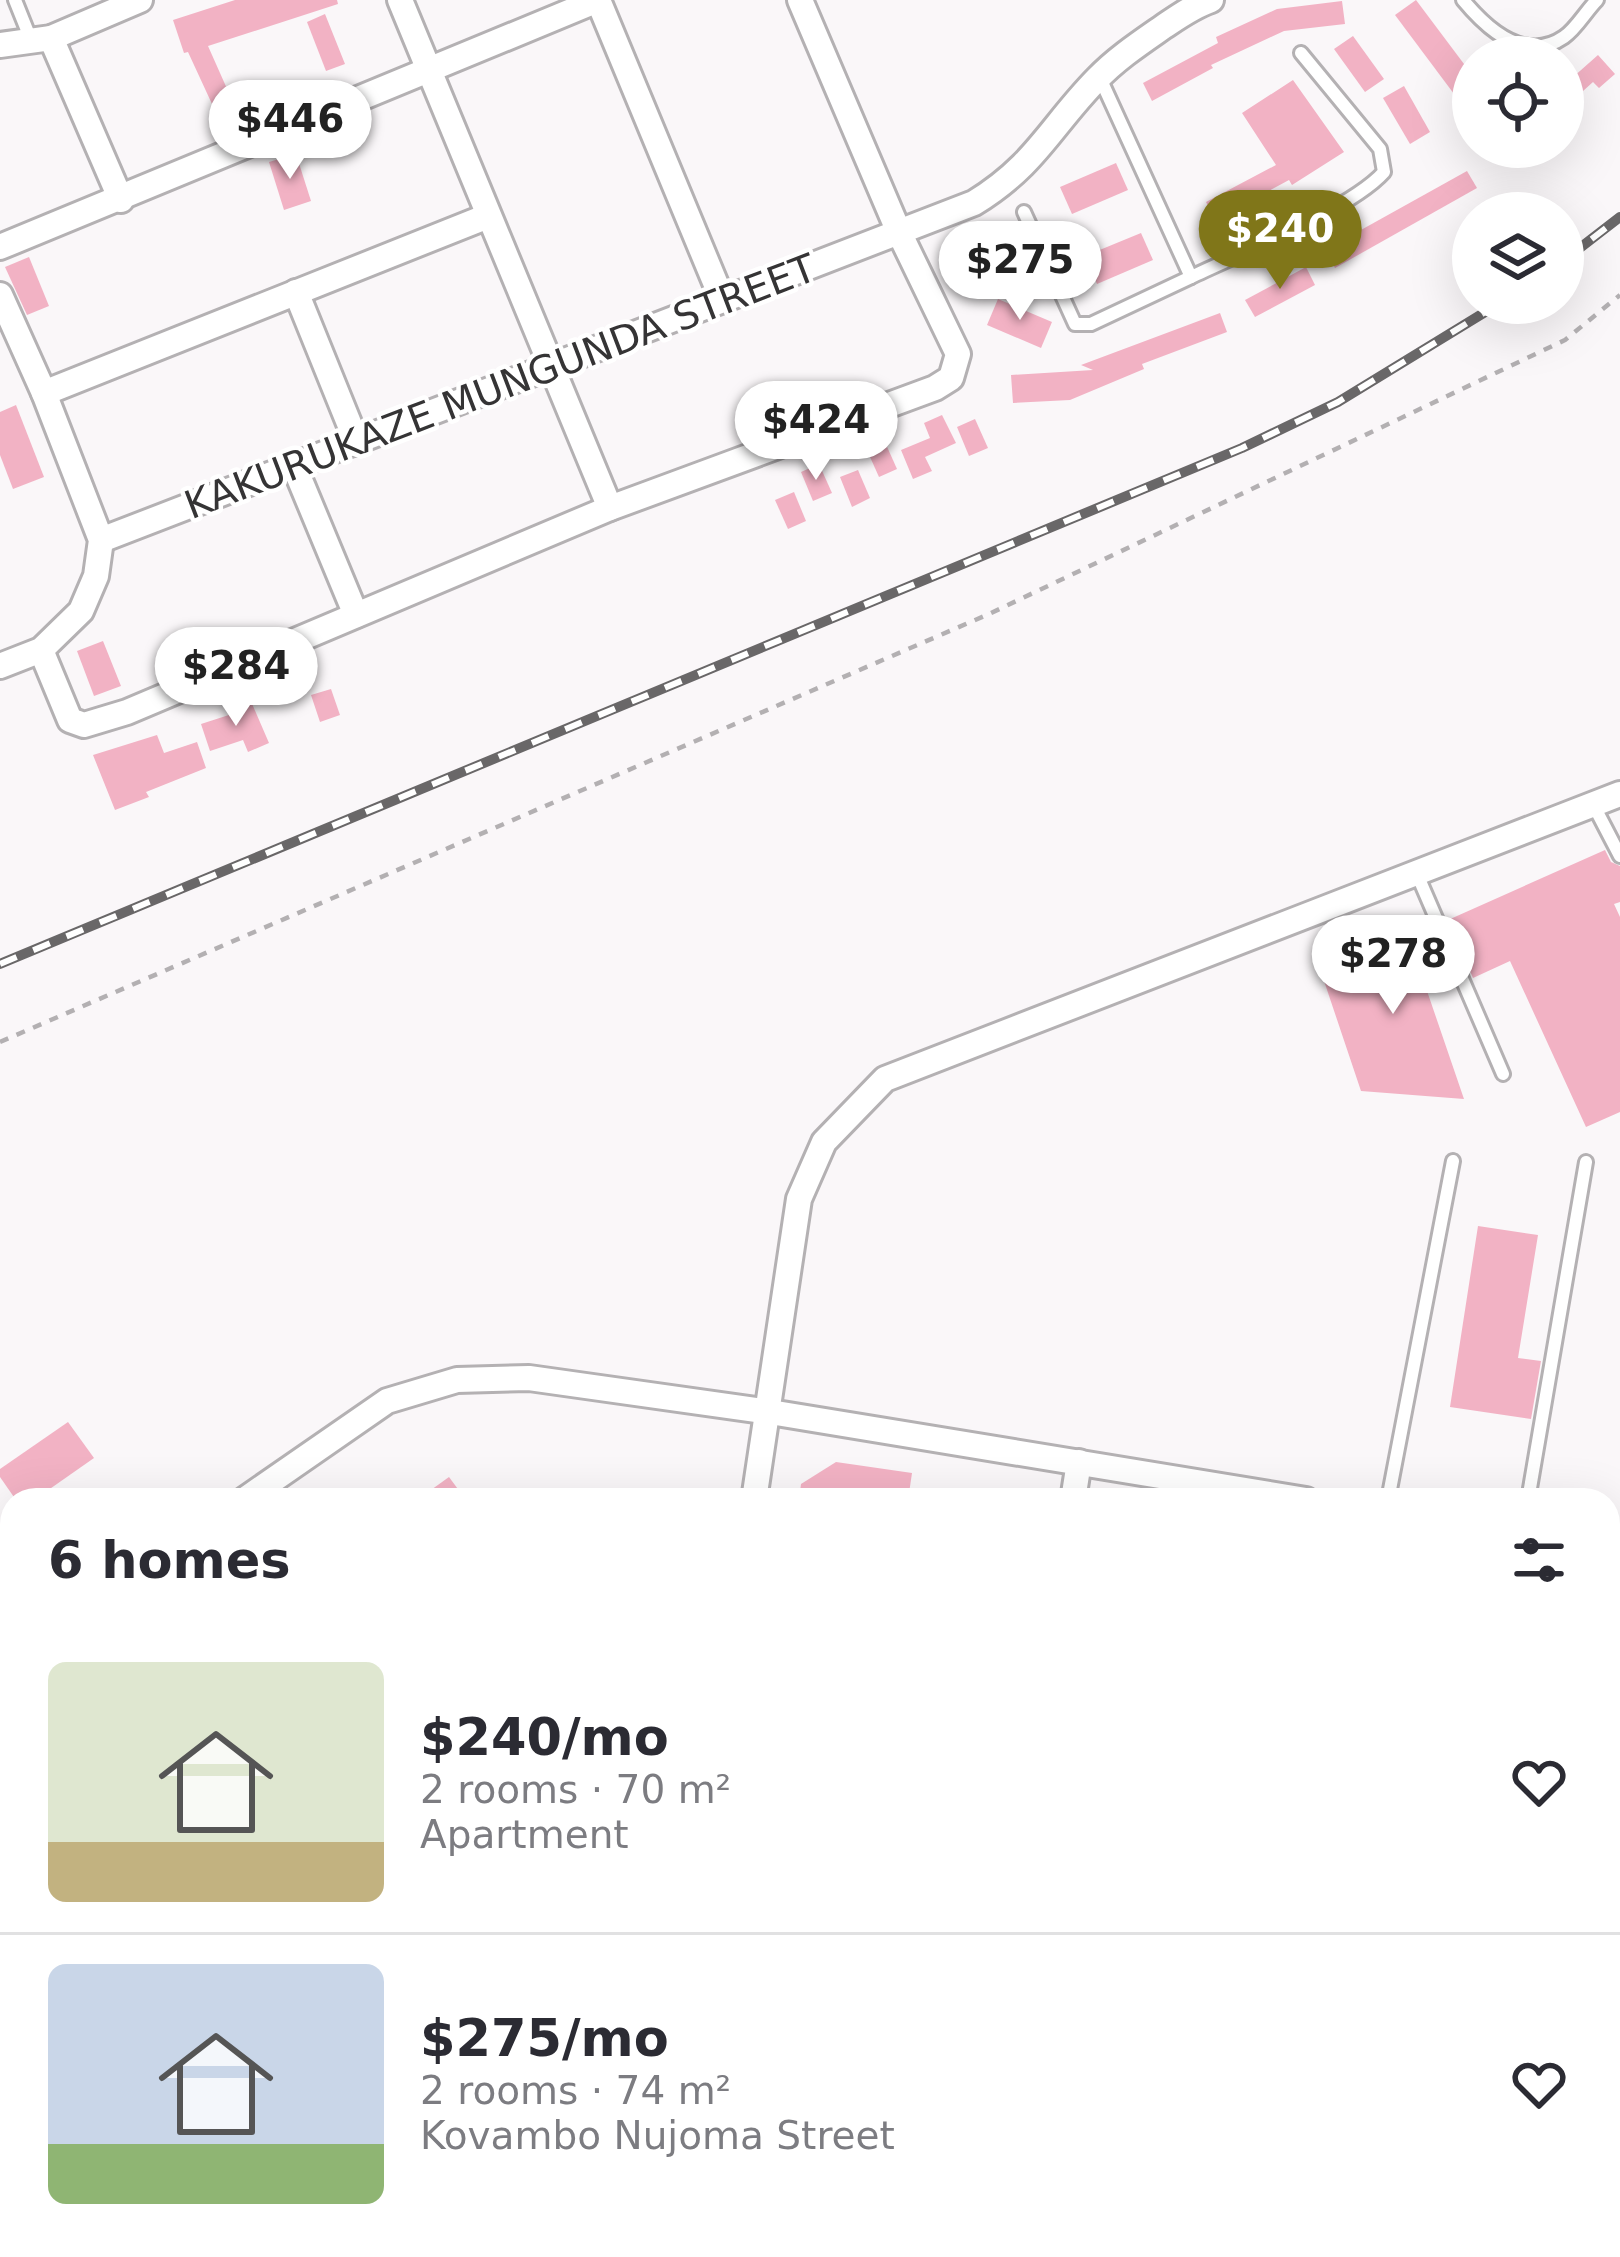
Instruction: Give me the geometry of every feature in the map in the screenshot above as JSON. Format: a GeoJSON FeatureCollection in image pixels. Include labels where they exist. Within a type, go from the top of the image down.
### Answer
{"type":"FeatureCollection","features":[{"type":"Feature","properties":{"kind":"street"},"geometry":{"type":"LineString","coordinates":[[0,45],[41,40],[140,0]]}},
{"type":"Feature","properties":{"kind":"street"},"geometry":{"type":"LineString","coordinates":[[400,0],[610,508]]}},
{"type":"Feature","properties":{"kind":"street"},"geometry":{"type":"LineString","coordinates":[[0,247],[598,0],[722,299]]}},
{"type":"Feature","properties":{"kind":"street"},"geometry":{"type":"LineString","coordinates":[[41,650],[70,720],[84,725],[127,712],[610,508],[935,388],[951,378],[958,354],[898,230],[800,0]]}},
{"type":"Feature","properties":{"kind":"street","name":"KAKURUKAZE MUNGUNDA STREET"},"geometry":{"type":"LineString","coordinates":[[101,540],[974,203],[1036,155],[1099,76],[1138,44],[1210,0]]}},
{"type":"Feature","properties":{"kind":"street"},"geometry":{"type":"LineString","coordinates":[[41,40],[121,200]]}},
{"type":"Feature","properties":{"kind":"street"},"geometry":{"type":"LineString","coordinates":[[44,393],[488,216]]}},
{"type":"Feature","properties":{"kind":"street"},"geometry":{"type":"LineString","coordinates":[[296,292],[357,443]]}},
{"type":"Feature","properties":{"kind":"street"},"geometry":{"type":"LineString","coordinates":[[0,295],[101,540],[97,576],[81,611],[41,650],[0,666]]}},
{"type":"Feature","properties":{"kind":"street"},"geometry":{"type":"LineString","coordinates":[[295,468],[356,615]]}},
{"type":"Feature","properties":{"kind":"street"},"geometry":{"type":"LineString","coordinates":[[756,1488],[799,1199],[824,1142],[885,1079],[1620,794]]}},
{"type":"Feature","properties":{"kind":"street"},"geometry":{"type":"LineString","coordinates":[[261,1488],[387,1401],[457,1380],[529,1378],[1234,1488]]}},
{"type":"Feature","properties":{"kind":"street"},"geometry":{"type":"LineString","coordinates":[[1075,1488],[1079,1462]]}},
{"type":"Feature","properties":{"kind":"lane"},"geometry":{"type":"LineString","coordinates":[[15,0],[41,40]]}},
{"type":"Feature","properties":{"kind":"lane"},"geometry":{"type":"LineString","coordinates":[[1463,0],[1505,40],[1533,47],[1564,37],[1597,0]]}},
{"type":"Feature","properties":{"kind":"lane"},"geometry":{"type":"LineString","coordinates":[[1024,212],[1075,324],[1091,324],[1374,184],[1384,172],[1380,149],[1301,53]]}},
{"type":"Feature","properties":{"kind":"lane"},"geometry":{"type":"LineString","coordinates":[[1099,76],[1191,277]]}},
{"type":"Feature","properties":{"kind":"lane"},"geometry":{"type":"LineString","coordinates":[[1594,806],[1620,856]]}},
{"type":"Feature","properties":{"kind":"lane"},"geometry":{"type":"LineString","coordinates":[[1417,874],[1504,1074]]}},
{"type":"Feature","properties":{"kind":"lane"},"geometry":{"type":"LineString","coordinates":[[1390,1488],[1453,1161]]}},
{"type":"Feature","properties":{"kind":"lane"},"geometry":{"type":"LineString","coordinates":[[1530,1488],[1586,1162]]}},
{"type":"Feature","properties":{"kind":"path"},"geometry":{"type":"LineString","coordinates":[[0,1042],[988,614],[1564,340],[1620,296]]}},
{"type":"Feature","properties":{"kind":"building"},"geometry":{"type":"Polygon","coordinates":[[[235,0],[337,0],[338,4],[208,46],[236,109],[218,117],[188,52],[184,53],[173,20],[235,0]]]}},
{"type":"Feature","properties":{"kind":"building"},"geometry":{"type":"Polygon","coordinates":[[[1416,0],[1452,48],[1452,91],[1395,15],[1416,0]]]}},
{"type":"Feature","properties":{"kind":"building"},"geometry":{"type":"Polygon","coordinates":[[[1342,1],[1345,24],[1284,31],[1211,65],[1213,68],[1152,101],[1143,83],[1218,43],[1216,37],[1277,9],[1342,1]]]}},
{"type":"Feature","properties":{"kind":"building"},"geometry":{"type":"Polygon","coordinates":[[[325,14],[345,64],[326,71],[307,22],[325,14]]]}},
{"type":"Feature","properties":{"kind":"building"},"geometry":{"type":"Polygon","coordinates":[[[1353,36],[1384,79],[1365,92],[1334,49],[1353,36]]]}},
{"type":"Feature","properties":{"kind":"building"},"geometry":{"type":"Polygon","coordinates":[[[1598,55],[1615,74],[1599,88],[1593,82],[1584,90],[1584,67],[1598,55]]]}},
{"type":"Feature","properties":{"kind":"building"},"geometry":{"type":"Polygon","coordinates":[[[1293,80],[1344,152],[1292,185],[1289,180],[1215,220],[1206,202],[1276,165],[1242,113],[1293,80]]]}},
{"type":"Feature","properties":{"kind":"building"},"geometry":{"type":"Polygon","coordinates":[[[1404,86],[1430,132],[1410,144],[1383,98],[1404,86]]]}},
{"type":"Feature","properties":{"kind":"building"},"geometry":{"type":"Polygon","coordinates":[[[296,154],[311,201],[284,210],[269,162],[296,154]]]}},
{"type":"Feature","properties":{"kind":"building"},"geometry":{"type":"Polygon","coordinates":[[[1116,163],[1128,190],[1072,214],[1060,187],[1116,163]]]}},
{"type":"Feature","properties":{"kind":"building"},"geometry":{"type":"Polygon","coordinates":[[[1467,171],[1477,188],[1452,192],[1452,202],[1335,268],[1325,250],[1467,171]]]}},
{"type":"Feature","properties":{"kind":"building"},"geometry":{"type":"Polygon","coordinates":[[[961,230],[1015,253],[1005,279],[950,256],[961,230]]]}},
{"type":"Feature","properties":{"kind":"building"},"geometry":{"type":"Polygon","coordinates":[[[1141,233],[1153,260],[1097,284],[1085,256],[1141,233]]]}},
{"type":"Feature","properties":{"kind":"building"},"geometry":{"type":"Polygon","coordinates":[[[29,257],[49,306],[27,315],[5,267],[29,257]]]}},
{"type":"Feature","properties":{"kind":"building"},"geometry":{"type":"Polygon","coordinates":[[[1306,267],[1315,285],[1255,317],[1245,300],[1306,267]]]}},
{"type":"Feature","properties":{"kind":"building"},"geometry":{"type":"Polygon","coordinates":[[[998,299],[1052,322],[1041,348],[987,325],[998,299]]]}},
{"type":"Feature","properties":{"kind":"building"},"geometry":{"type":"Polygon","coordinates":[[[1220,313],[1227,332],[1142,364],[1144,369],[1070,400],[1013,403],[1011,375],[1093,370],[1081,365],[1220,313]]]}},
{"type":"Feature","properties":{"kind":"building"},"geometry":{"type":"Polygon","coordinates":[[[16,405],[44,477],[13,489],[0,455],[0,412],[16,405]]]}},
{"type":"Feature","properties":{"kind":"building"},"geometry":{"type":"Polygon","coordinates":[[[942,415],[956,443],[925,457],[932,471],[913,479],[901,450],[930,438],[924,423],[942,415]]]}},
{"type":"Feature","properties":{"kind":"building"},"geometry":{"type":"Polygon","coordinates":[[[975,419],[988,448],[969,456],[957,427],[975,419]]]}},
{"type":"Feature","properties":{"kind":"building"},"geometry":{"type":"Polygon","coordinates":[[[884,440],[897,469],[879,477],[866,448],[884,440]]]}},
{"type":"Feature","properties":{"kind":"building"},"geometry":{"type":"Polygon","coordinates":[[[819,464],[832,493],[813,501],[801,472],[819,464]]]}},
{"type":"Feature","properties":{"kind":"building"},"geometry":{"type":"Polygon","coordinates":[[[858,470],[870,498],[852,507],[840,477],[858,470]]]}},
{"type":"Feature","properties":{"kind":"building"},"geometry":{"type":"Polygon","coordinates":[[[794,492],[806,521],[788,529],[775,500],[794,492]]]}},
{"type":"Feature","properties":{"kind":"building"},"geometry":{"type":"Polygon","coordinates":[[[103,641],[121,686],[94,696],[77,651],[103,641]]]}},
{"type":"Feature","properties":{"kind":"building"},"geometry":{"type":"Polygon","coordinates":[[[331,689],[340,715],[320,722],[311,695],[331,689]]]}},
{"type":"Feature","properties":{"kind":"building"},"geometry":{"type":"Polygon","coordinates":[[[250,699],[269,743],[248,752],[243,740],[210,751],[201,724],[232,714],[230,707],[250,699]]]}},
{"type":"Feature","properties":{"kind":"building"},"geometry":{"type":"Polygon","coordinates":[[[157,735],[164,753],[197,742],[206,768],[115,810],[93,755],[157,735]]]}},
{"type":"Feature","properties":{"kind":"building"},"geometry":{"type":"Polygon","coordinates":[[[1605,850],[1611,862],[1620,866],[1620,902],[1614,904],[1620,917],[1620,1112],[1586,1127],[1510,961],[1473,978],[1448,920],[1605,850]]]}},
{"type":"Feature","properties":{"kind":"building"},"geometry":{"type":"Polygon","coordinates":[[[1429,929],[1451,980],[1426,988],[1464,1099],[1361,1091],[1319,966],[1429,929]]]}},
{"type":"Feature","properties":{"kind":"building"},"geometry":{"type":"Polygon","coordinates":[[[1478,1226],[1538,1235],[1518,1358],[1541,1361],[1531,1419],[1450,1407],[1478,1226]]]}},
{"type":"Feature","properties":{"kind":"building"},"geometry":{"type":"Polygon","coordinates":[[[68,1422],[94,1458],[51,1488],[8,1488],[0,1469],[68,1422]]]}},
{"type":"Feature","properties":{"kind":"building"},"geometry":{"type":"Polygon","coordinates":[[[836,1462],[912,1473],[910,1488],[800,1488],[836,1462]]]}},
{"type":"Feature","properties":{"kind":"building"},"geometry":{"type":"Polygon","coordinates":[[[449,1477],[457,1488],[434,1488],[449,1477]]]}},
{"type":"Feature","properties":{"kind":"railway"},"geometry":{"type":"LineString","coordinates":[[1584,245],[1620,217]]}},
{"type":"Feature","properties":{"kind":"railway"},"geometry":{"type":"LineString","coordinates":[[0,964],[1242,448],[1338,402],[1466,324]]}}]}
